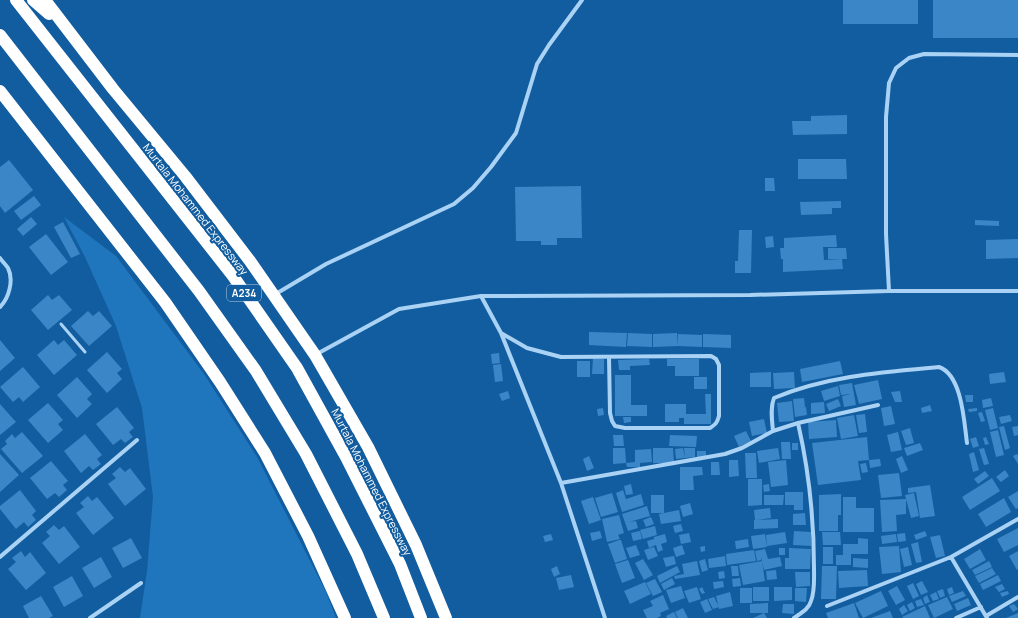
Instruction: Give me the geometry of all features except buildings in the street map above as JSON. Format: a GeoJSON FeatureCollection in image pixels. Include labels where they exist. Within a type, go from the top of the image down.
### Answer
{"type":"FeatureCollection","features":[{"type":"Feature","properties":{"kind":"highway","name":"Murtala Mohammed Expressway"},"geometry":{"type":"LineString","coordinates":[[16,0],[233,276],[297,368],[346,457],[400,564],[421,618]]}},
{"type":"Feature","properties":{"kind":"highway"},"geometry":{"type":"LineString","coordinates":[[33,0],[73,37]]}},
{"type":"Feature","properties":{"kind":"highway","name":"Murtala Mohammed Expressway"},"geometry":{"type":"LineString","coordinates":[[45,0],[113,89],[185,176],[250,261],[315,355],[372,454],[416,545],[446,618]]}},
{"type":"Feature","properties":{"kind":"highway"},"geometry":{"type":"LineString","coordinates":[[0,35],[199,291],[256,371],[306,454],[357,554],[384,618]]}},
{"type":"Feature","properties":{"kind":"highway"},"geometry":{"type":"LineString","coordinates":[[0,91],[165,302],[220,382],[265,453],[308,536],[345,618]]}},
{"type":"Feature","properties":{"kind":"street"},"geometry":{"type":"LineString","coordinates":[[274,295],[326,264],[454,204],[474,188],[492,167],[516,133],[538,64],[549,45],[582,0]]}},
{"type":"Feature","properties":{"kind":"street"},"geometry":{"type":"LineString","coordinates":[[889,291],[886,234],[886,117],[889,83],[896,68],[909,58],[924,54],[1018,55]]}},
{"type":"Feature","properties":{"kind":"street"},"geometry":{"type":"LineString","coordinates":[[0,258],[8,268],[11,279],[4,303],[0,307]]}},
{"type":"Feature","properties":{"kind":"street"},"geometry":{"type":"LineString","coordinates":[[315,355],[399,309],[481,296],[750,295],[889,291],[1018,291]]}},
{"type":"Feature","properties":{"kind":"street"},"geometry":{"type":"LineString","coordinates":[[481,296],[501,333],[561,483],[605,618]]}},
{"type":"Feature","properties":{"kind":"street"},"geometry":{"type":"LineString","coordinates":[[501,333],[527,348],[561,356],[609,356],[711,356],[716,359],[719,365],[719,416],[716,424],[710,428],[625,428],[615,426],[610,413],[609,356]]}},
{"type":"Feature","properties":{"kind":"street"},"geometry":{"type":"LineString","coordinates":[[773,431],[771,409],[772,403],[774,398],[788,392],[820,383],[876,372],[939,367],[944,369],[953,377],[959,393],[967,443]]}},
{"type":"Feature","properties":{"kind":"street"},"geometry":{"type":"LineString","coordinates":[[561,483],[725,454],[742,448],[773,431],[798,423],[878,405]]}},
{"type":"Feature","properties":{"kind":"street"},"geometry":{"type":"LineString","coordinates":[[794,618],[809,608],[814,592],[814,553],[810,492],[806,455],[798,423]]}},
{"type":"Feature","properties":{"kind":"street"},"geometry":{"type":"LineString","coordinates":[[0,557],[137,440]]}},
{"type":"Feature","properties":{"kind":"street"},"geometry":{"type":"LineString","coordinates":[[827,606],[951,557],[1018,519]]}},
{"type":"Feature","properties":{"kind":"street"},"geometry":{"type":"LineString","coordinates":[[951,557],[986,617],[1018,597]]}},
{"type":"Feature","properties":{"kind":"street"},"geometry":{"type":"LineString","coordinates":[[90,618],[141,583]]}},
{"type":"Feature","properties":{"kind":"street"},"geometry":{"type":"LineString","coordinates":[[956,618],[980,607]]}},
{"type":"Feature","properties":{"kind":"lane"},"geometry":{"type":"LineString","coordinates":[[61,324],[85,352]]}},
{"type":"Feature","properties":{"kind":"shaded area"},"geometry":{"type":"Polygon","coordinates":[[[64,217],[116,256],[204,374],[257,457],[326,592],[336,618],[140,618],[147,571],[153,497],[142,408],[116,326],[85,257],[64,217]]]}}]}
